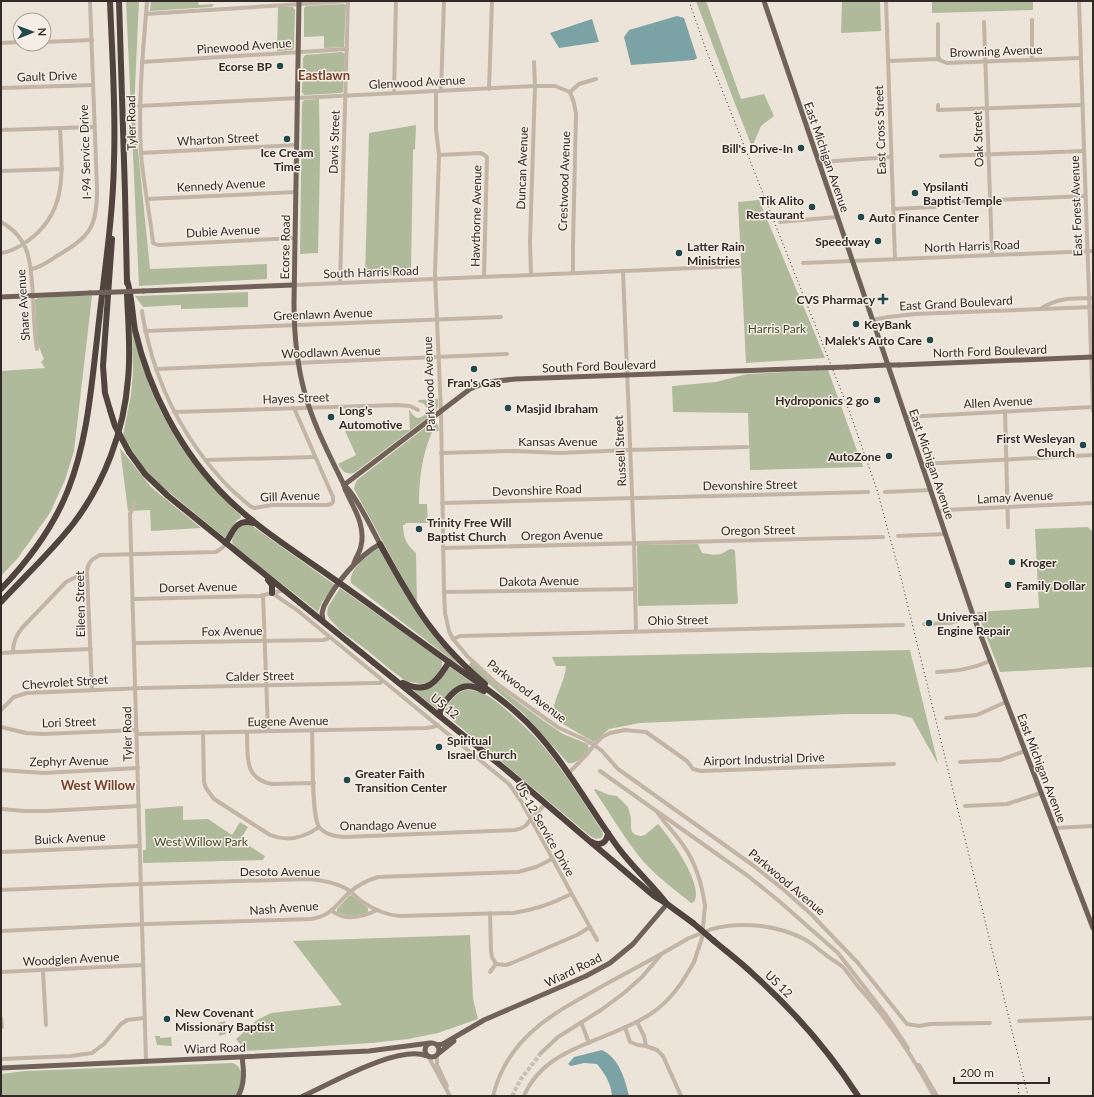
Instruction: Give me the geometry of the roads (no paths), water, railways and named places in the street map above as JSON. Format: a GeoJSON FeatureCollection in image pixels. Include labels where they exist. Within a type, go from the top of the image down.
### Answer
{"type":"FeatureCollection","features":[{"type":"Feature","properties":{"kind":"highway"},"geometry":{"type":"LineString","coordinates":[[1,589],[29,558],[49,530],[68,492],[80,455],[87,417],[113,182],[115,137],[110,1]]}},
{"type":"Feature","properties":{"kind":"highway"},"geometry":{"type":"LineString","coordinates":[[1,602],[74,523],[102,477],[110,458],[121,423],[128,377],[125,192],[119,1]]}},
{"type":"Feature","properties":{"kind":"highway","name":"US 12"},"geometry":{"type":"LineString","coordinates":[[110,218],[113,229],[103,366],[105,393],[115,426],[128,452],[145,474],[156,486],[440,716],[654,896],[668,904],[753,973],[797,1017],[832,1058],[858,1096]]}},
{"type":"Feature","properties":{"kind":"highway","name":"US 12"},"geometry":{"type":"LineString","coordinates":[[127,280],[130,290],[135,328],[142,356],[156,395],[191,456],[208,478],[228,499],[257,524],[510,706],[534,731],[568,773],[626,857],[668,904]]}},
{"type":"Feature","properties":{"kind":"highway"},"geometry":{"type":"LineString","coordinates":[[226,543],[241,522],[248,521],[257,524]]}},
{"type":"Feature","properties":{"kind":"highway"},"geometry":{"type":"LineString","coordinates":[[380,544],[414,603],[435,632],[454,655],[510,706]]}},
{"type":"Feature","properties":{"kind":"highway"},"geometry":{"type":"LineString","coordinates":[[234,550],[270,582],[272,587],[271,594]]}},
{"type":"Feature","properties":{"kind":"highway"},"geometry":{"type":"LineString","coordinates":[[394,679],[412,686],[429,686],[438,679],[449,662]]}},
{"type":"Feature","properties":{"kind":"highway"},"geometry":{"type":"LineString","coordinates":[[440,716],[440,710],[453,691],[462,687],[471,686],[478,688],[510,706]]}},
{"type":"Feature","properties":{"kind":"highway"},"geometry":{"type":"LineString","coordinates":[[588,839],[601,844],[606,840],[608,832]]}},
{"type":"Feature","properties":{"kind":"main road","name":"East Michigan Avenue"},"geometry":{"type":"LineString","coordinates":[[764,1],[973,615],[1093,928]]}},
{"type":"Feature","properties":{"kind":"main road","name":"Ecorse Road"},"geometry":{"type":"LineString","coordinates":[[299,3],[294,325],[298,363],[305,395],[323,442],[360,521],[362,532],[361,546],[354,564]]}},
{"type":"Feature","properties":{"kind":"main road","name":"South Harris Road"},"geometry":{"type":"LineString","coordinates":[[1,297],[294,285]]}},
{"type":"Feature","properties":{"kind":"main road","name":"North Ford Boulevard"},"geometry":{"type":"LineString","coordinates":[[887,365],[1092,357]]}},
{"type":"Feature","properties":{"kind":"main road","name":"South Ford Boulevard"},"geometry":{"type":"LineString","coordinates":[[344,485],[470,390],[487,382],[887,365]]}},
{"type":"Feature","properties":{"kind":"main road","name":"Ecorse Road"},"geometry":{"type":"LineString","coordinates":[[323,621],[322,613],[324,606],[354,564],[380,544],[348,487],[344,485]]}},
{"type":"Feature","properties":{"kind":"main road","name":"Wiard Road"},"geometry":{"type":"LineString","coordinates":[[437,1045],[443,1044],[484,1020],[586,976],[610,963],[633,944],[668,904]]}},
{"type":"Feature","properties":{"kind":"main road","name":"Wiard Road"},"geometry":{"type":"LineString","coordinates":[[438,1054],[469,1028]]}},
{"type":"Feature","properties":{"kind":"main road","name":"Wiard Road"},"geometry":{"type":"LineString","coordinates":[[1,1068],[369,1051],[430,1043]]}},
{"type":"Feature","properties":{"kind":"main road"},"geometry":{"type":"LineString","coordinates":[[303,1096],[357,1070],[383,1060],[415,1053],[421,1053],[427,1056],[434,1057],[438,1054],[439,1050],[437,1045],[430,1043],[426,1046],[424,1049],[427,1056]]}},
{"type":"Feature","properties":{"kind":"main road"},"geometry":{"type":"LineString","coordinates":[[238,1096],[244,1079],[242,1057]]}},
{"type":"Feature","properties":{"kind":"street","name":"I-94 Service Drive"},"geometry":{"type":"LineString","coordinates":[[32,269],[75,245],[87,234],[95,218],[97,205],[90,1]]}},
{"type":"Feature","properties":{"kind":"street","name":"Tyler Road"},"geometry":{"type":"LineString","coordinates":[[148,1],[142,62],[140,106],[141,153],[153,243]]}},
{"type":"Feature","properties":{"kind":"street"},"geometry":{"type":"LineString","coordinates":[[146,14],[348,1]]}},
{"type":"Feature","properties":{"kind":"street","name":"Davis Street"},"geometry":{"type":"LineString","coordinates":[[340,283],[348,1]]}},
{"type":"Feature","properties":{"kind":"street"},"geometry":{"type":"LineString","coordinates":[[394,93],[396,1]]}},
{"type":"Feature","properties":{"kind":"street","name":"Parkwood Avenue"},"geometry":{"type":"LineString","coordinates":[[444,1],[436,128],[439,155],[435,279],[439,357],[444,592],[446,622],[453,639],[468,657],[497,684],[559,728],[594,745],[602,751],[618,769],[750,863],[784,890],[816,919],[858,963],[907,1024],[919,1026],[930,1024],[990,1023]]}},
{"type":"Feature","properties":{"kind":"street"},"geometry":{"type":"LineString","coordinates":[[489,89],[492,1]]}},
{"type":"Feature","properties":{"kind":"street","name":"East Cross Street"},"geometry":{"type":"LineString","coordinates":[[886,1],[895,259]]}},
{"type":"Feature","properties":{"kind":"street","name":"East Forest Avenue"},"geometry":{"type":"LineString","coordinates":[[1079,1],[1087,251],[1091,298],[1093,411]]}},
{"type":"Feature","properties":{"kind":"street"},"geometry":{"type":"LineString","coordinates":[[1032,20],[1032,59]]}},
{"type":"Feature","properties":{"kind":"street","name":"Oak Street"},"geometry":{"type":"LineString","coordinates":[[984,22],[992,255]]}},
{"type":"Feature","properties":{"kind":"street"},"geometry":{"type":"LineString","coordinates":[[938,24],[938,56],[940,60]]}},
{"type":"Feature","properties":{"kind":"street"},"geometry":{"type":"LineString","coordinates":[[52,42],[92,40]]}},
{"type":"Feature","properties":{"kind":"street"},"geometry":{"type":"LineString","coordinates":[[1,43],[12,42]]}},
{"type":"Feature","properties":{"kind":"street","name":"Pinewood Avenue"},"geometry":{"type":"LineString","coordinates":[[142,62],[347,49]]}},
{"type":"Feature","properties":{"kind":"street","name":"Browning Avenue"},"geometry":{"type":"LineString","coordinates":[[888,61],[940,60],[946,63],[1080,58]]}},
{"type":"Feature","properties":{"kind":"street","name":"Duncan Avenue"},"geometry":{"type":"LineString","coordinates":[[531,275],[530,242],[535,86],[534,62]]}},
{"type":"Feature","properties":{"kind":"street"},"geometry":{"type":"LineString","coordinates":[[570,92],[579,84],[596,79]]}},
{"type":"Feature","properties":{"kind":"street","name":"Gault Drive"},"geometry":{"type":"LineString","coordinates":[[1,88],[93,85]]}},
{"type":"Feature","properties":{"kind":"street","name":"Glenwood Avenue"},"geometry":{"type":"LineString","coordinates":[[140,106],[535,86],[555,86],[570,92]]}},
{"type":"Feature","properties":{"kind":"street","name":"Crestwood Avenue"},"geometry":{"type":"LineString","coordinates":[[570,92],[576,114],[572,245],[574,273]]}},
{"type":"Feature","properties":{"kind":"street"},"geometry":{"type":"LineString","coordinates":[[938,110],[1082,105]]}},
{"type":"Feature","properties":{"kind":"street"},"geometry":{"type":"LineString","coordinates":[[1,130],[94,127]]}},
{"type":"Feature","properties":{"kind":"street"},"geometry":{"type":"LineString","coordinates":[[1,253],[23,244],[37,234],[48,221],[60,193],[62,169],[60,128]]}},
{"type":"Feature","properties":{"kind":"street","name":"Wharton Street"},"geometry":{"type":"LineString","coordinates":[[141,153],[297,145]]}},
{"type":"Feature","properties":{"kind":"street"},"geometry":{"type":"LineString","coordinates":[[941,156],[1084,151]]}},
{"type":"Feature","properties":{"kind":"street","name":"Hawthorne Avenue"},"geometry":{"type":"LineString","coordinates":[[439,155],[480,153],[487,157],[484,276]]}},
{"type":"Feature","properties":{"kind":"street"},"geometry":{"type":"LineString","coordinates":[[819,164],[834,161],[891,157]]}},
{"type":"Feature","properties":{"kind":"street"},"geometry":{"type":"LineString","coordinates":[[1,171],[62,169]]}},
{"type":"Feature","properties":{"kind":"street","name":"Kennedy Avenue"},"geometry":{"type":"LineString","coordinates":[[147,199],[296,192]]}},
{"type":"Feature","properties":{"kind":"street"},"geometry":{"type":"LineString","coordinates":[[946,202],[1085,196]]}},
{"type":"Feature","properties":{"kind":"street"},"geometry":{"type":"LineString","coordinates":[[893,209],[935,207],[940,205]]}},
{"type":"Feature","properties":{"kind":"street"},"geometry":{"type":"LineString","coordinates":[[780,222],[837,218]]}},
{"type":"Feature","properties":{"kind":"street","name":"Share Avenue"},"geometry":{"type":"LineString","coordinates":[[1,222],[17,234],[30,257],[32,269],[34,332],[37,349]]}},
{"type":"Feature","properties":{"kind":"street","name":"Dubie Avenue"},"geometry":{"type":"LineString","coordinates":[[153,243],[158,245],[295,238]]}},
{"type":"Feature","properties":{"kind":"street","name":"North Harris Road"},"geometry":{"type":"LineString","coordinates":[[852,261],[1093,251]]}},
{"type":"Feature","properties":{"kind":"street"},"geometry":{"type":"LineString","coordinates":[[803,263],[852,261]]}},
{"type":"Feature","properties":{"kind":"street","name":"South Harris Road"},"geometry":{"type":"LineString","coordinates":[[294,285],[741,266]]}},
{"type":"Feature","properties":{"kind":"street","name":"Russell Street"},"geometry":{"type":"LineString","coordinates":[[623,270],[636,632]]}},
{"type":"Feature","properties":{"kind":"street","name":"East Grand Boulevard"},"geometry":{"type":"LineString","coordinates":[[1042,309],[1051,302],[1058,300],[1091,298]]}},
{"type":"Feature","properties":{"kind":"street","name":"East Grand Boulevard"},"geometry":{"type":"LineString","coordinates":[[872,320],[916,314],[1091,307]]}},
{"type":"Feature","properties":{"kind":"street"},"geometry":{"type":"LineString","coordinates":[[142,311],[145,331],[163,387],[184,430],[206,460],[315,457],[294,408]]}},
{"type":"Feature","properties":{"kind":"street","name":"Greenlawn Avenue"},"geometry":{"type":"LineString","coordinates":[[145,331],[501,317]]}},
{"type":"Feature","properties":{"kind":"street","name":"Woodlawn Avenue"},"geometry":{"type":"LineString","coordinates":[[156,369],[507,354]]}},
{"type":"Feature","properties":{"kind":"street","name":"Hayes Street"},"geometry":{"type":"LineString","coordinates":[[174,412],[396,405],[410,406],[418,410]]}},
{"type":"Feature","properties":{"kind":"street","name":"Allen Avenue"},"geometry":{"type":"LineString","coordinates":[[905,417],[1093,407]]}},
{"type":"Feature","properties":{"kind":"street"},"geometry":{"type":"LineString","coordinates":[[1004,411],[1008,527]]}},
{"type":"Feature","properties":{"kind":"street","name":"Kansas Avenue"},"geometry":{"type":"LineString","coordinates":[[441,453],[514,451],[560,453],[747,447]]}},
{"type":"Feature","properties":{"kind":"street"},"geometry":{"type":"LineString","coordinates":[[921,464],[1093,455]]}},
{"type":"Feature","properties":{"kind":"street","name":"Gill Avenue"},"geometry":{"type":"LineString","coordinates":[[206,460],[224,482],[254,508],[272,505],[331,504],[333,502],[333,497],[315,457]]}},
{"type":"Feature","properties":{"kind":"street"},"geometry":{"type":"LineString","coordinates":[[885,492],[930,490]]}},
{"type":"Feature","properties":{"kind":"street","name":"Devonshire Street"},"geometry":{"type":"LineString","coordinates":[[632,498],[868,492]]}},
{"type":"Feature","properties":{"kind":"street","name":"Devonshire Road"},"geometry":{"type":"LineString","coordinates":[[442,503],[632,498]]}},
{"type":"Feature","properties":{"kind":"street","name":"Lamay Avenue"},"geometry":{"type":"LineString","coordinates":[[938,512],[944,510],[1093,503]]}},
{"type":"Feature","properties":{"kind":"street","name":"Tyler Road"},"geometry":{"type":"LineString","coordinates":[[135,504],[130,514],[134,599],[146,1061]]}},
{"type":"Feature","properties":{"kind":"street"},"geometry":{"type":"LineString","coordinates":[[898,536],[945,534]]}},
{"type":"Feature","properties":{"kind":"street","name":"Oregon Street"},"geometry":{"type":"LineString","coordinates":[[634,543],[883,537]]}},
{"type":"Feature","properties":{"kind":"street","name":"Eileen Street"},"geometry":{"type":"LineString","coordinates":[[92,690],[87,576],[88,566],[94,558],[100,555],[213,552],[219,551],[226,543]]}},
{"type":"Feature","properties":{"kind":"street","name":"Oregon Avenue"},"geometry":{"type":"LineString","coordinates":[[443,548],[634,543]]}},
{"type":"Feature","properties":{"kind":"street"},"geometry":{"type":"LineString","coordinates":[[13,652],[16,636],[22,628],[66,582],[78,576],[87,576]]}},
{"type":"Feature","properties":{"kind":"street","name":"Dakota Avenue"},"geometry":{"type":"LineString","coordinates":[[444,592],[635,589]]}},
{"type":"Feature","properties":{"kind":"street"},"geometry":{"type":"LineString","coordinates":[[271,594],[284,590]]}},
{"type":"Feature","properties":{"kind":"street","name":"Dorset Avenue"},"geometry":{"type":"LineString","coordinates":[[134,599],[271,594]]}},
{"type":"Feature","properties":{"kind":"street","name":"US-12 Service Drive"},"geometry":{"type":"LineString","coordinates":[[271,594],[297,610],[509,784],[518,796],[597,940]]}},
{"type":"Feature","properties":{"kind":"street"},"geometry":{"type":"LineString","coordinates":[[263,595],[268,731]]}},
{"type":"Feature","properties":{"kind":"street"},"geometry":{"type":"LineString","coordinates":[[924,624],[945,624],[973,615]]}},
{"type":"Feature","properties":{"kind":"street","name":"Ohio Street"},"geometry":{"type":"LineString","coordinates":[[453,639],[460,636],[903,625]]}},
{"type":"Feature","properties":{"kind":"street","name":"Fox Avenue"},"geometry":{"type":"LineString","coordinates":[[135,643],[326,640],[330,637]]}},
{"type":"Feature","properties":{"kind":"street"},"geometry":{"type":"LineString","coordinates":[[1,653],[91,649]]}},
{"type":"Feature","properties":{"kind":"street"},"geometry":{"type":"LineString","coordinates":[[937,672],[958,671],[990,661]]}},
{"type":"Feature","properties":{"kind":"street","name":"Calder Street"},"geometry":{"type":"LineString","coordinates":[[136,688],[380,683],[382,681]]}},
{"type":"Feature","properties":{"kind":"street","name":"Chevrolet Street"},"geometry":{"type":"LineString","coordinates":[[1,710],[9,701],[20,694],[136,688]]}},
{"type":"Feature","properties":{"kind":"street"},"geometry":{"type":"LineString","coordinates":[[946,718],[977,715],[1006,702]]}},
{"type":"Feature","properties":{"kind":"street","name":"Eugene Avenue"},"geometry":{"type":"LineString","coordinates":[[137,732],[247,732],[426,728],[438,725]]}},
{"type":"Feature","properties":{"kind":"street","name":"Lori Street"},"geometry":{"type":"LineString","coordinates":[[1,727],[26,733],[43,734],[137,732]]}},
{"type":"Feature","properties":{"kind":"street"},"geometry":{"type":"LineString","coordinates":[[203,732],[204,782],[206,788],[214,799],[276,837],[288,838],[299,837],[310,833],[319,827],[314,813],[312,730]]}},
{"type":"Feature","properties":{"kind":"street","name":"Airport Industrial Drive"},"geometry":{"type":"LineString","coordinates":[[568,773],[594,745],[610,733],[633,730],[646,732],[687,761],[693,769],[700,771],[894,764]]}},
{"type":"Feature","properties":{"kind":"street"},"geometry":{"type":"LineString","coordinates":[[247,732],[249,764],[252,773],[257,779],[272,784],[314,783]]}},
{"type":"Feature","properties":{"kind":"street"},"geometry":{"type":"LineString","coordinates":[[960,762],[1000,760],[1025,751]]}},
{"type":"Feature","properties":{"kind":"street","name":"Zephyr Avenue"},"geometry":{"type":"LineString","coordinates":[[1,770],[43,773],[138,768]]}},
{"type":"Feature","properties":{"kind":"street"},"geometry":{"type":"LineString","coordinates":[[600,771],[748,876],[838,953],[903,1039],[937,1096]]}},
{"type":"Feature","properties":{"kind":"street"},"geometry":{"type":"LineString","coordinates":[[965,806],[1008,804],[1041,793]]}},
{"type":"Feature","properties":{"kind":"street","name":"Onandago Avenue"},"geometry":{"type":"LineString","coordinates":[[319,827],[330,835],[344,837],[515,830],[524,828],[528,825],[533,816],[546,804]]}},
{"type":"Feature","properties":{"kind":"street"},"geometry":{"type":"LineString","coordinates":[[1,809],[46,811],[139,806]]}},
{"type":"Feature","properties":{"kind":"street"},"geometry":{"type":"LineString","coordinates":[[524,1096],[527,1089],[542,1068],[554,1059],[637,1022],[666,1003],[686,976],[694,962],[702,938],[705,906],[702,887],[694,864],[683,845],[655,809]]}},
{"type":"Feature","properties":{"kind":"street"},"geometry":{"type":"LineString","coordinates":[[1055,828],[1093,826]]}},
{"type":"Feature","properties":{"kind":"street","name":"Buick Avenue"},"geometry":{"type":"LineString","coordinates":[[1,852],[140,846]]}},
{"type":"Feature","properties":{"kind":"street","name":"Nash Avenue"},"geometry":{"type":"LineString","coordinates":[[1,931],[311,919],[332,911],[350,892],[364,882],[384,876],[518,872],[536,867],[552,859]]}},
{"type":"Feature","properties":{"kind":"street","name":"Desoto Avenue"},"geometry":{"type":"LineString","coordinates":[[1,890],[309,879],[331,882],[350,892],[377,910],[400,916],[528,911],[552,903],[571,894]]}},
{"type":"Feature","properties":{"kind":"street"},"geometry":{"type":"LineString","coordinates":[[332,911],[342,916],[359,917],[377,910]]}},
{"type":"Feature","properties":{"kind":"street"},"geometry":{"type":"LineString","coordinates":[[490,913],[491,951],[492,957],[496,964]]}},
{"type":"Feature","properties":{"kind":"street"},"geometry":{"type":"LineString","coordinates":[[493,1096],[499,1075],[508,1059],[529,1033],[540,1023],[689,938],[712,929],[728,926],[754,926],[779,930],[803,938],[815,945],[843,967],[872,1002],[910,1055],[934,1096]]}},
{"type":"Feature","properties":{"kind":"street"},"geometry":{"type":"LineString","coordinates":[[496,964],[506,965],[512,963],[590,928]]}},
{"type":"Feature","properties":{"kind":"street"},"geometry":{"type":"LineString","coordinates":[[541,1053],[558,1037],[601,1010],[624,993],[642,977],[663,953]]}},
{"type":"Feature","properties":{"kind":"street"},"geometry":{"type":"LineString","coordinates":[[490,972],[496,964]]}},
{"type":"Feature","properties":{"kind":"street","name":"Woodglen Avenue"},"geometry":{"type":"LineString","coordinates":[[1,972],[143,965]]}},
{"type":"Feature","properties":{"kind":"street"},"geometry":{"type":"LineString","coordinates":[[43,971],[46,1025]]}},
{"type":"Feature","properties":{"kind":"street"},"geometry":{"type":"LineString","coordinates":[[1,1018],[2,1027]]}},
{"type":"Feature","properties":{"kind":"street"},"geometry":{"type":"LineString","coordinates":[[1,1059],[85,1055],[92,1053],[104,1044],[127,1020],[144,1018]]}},
{"type":"Feature","properties":{"kind":"street"},"geometry":{"type":"LineString","coordinates":[[1019,1021],[1093,1018]]}},
{"type":"Feature","properties":{"kind":"street"},"geometry":{"type":"LineString","coordinates":[[581,1022],[589,1043]]}},
{"type":"Feature","properties":{"kind":"street"},"geometry":{"type":"LineString","coordinates":[[637,1022],[644,1036],[646,1046]]}},
{"type":"Feature","properties":{"kind":"street"},"geometry":{"type":"LineString","coordinates":[[625,1027],[630,1042],[657,1050],[663,1056],[681,1096]]}},
{"type":"Feature","properties":{"kind":"street"},"geometry":{"type":"LineString","coordinates":[[438,1054],[437,1065],[451,1096]]}},
{"type":"Feature","properties":{"kind":"street"},"geometry":{"type":"LineString","coordinates":[[427,1056],[451,1096]]}},
{"type":"Feature","properties":{"kind":"water"},"geometry":{"type":"Polygon","coordinates":[[[677,16],[684,18],[697,58],[694,60],[631,65],[624,37],[629,30],[677,16]]]}},
{"type":"Feature","properties":{"kind":"water"},"geometry":{"type":"Polygon","coordinates":[[[592,19],[599,42],[559,48],[550,33],[592,19]]]}},
{"type":"Feature","properties":{"kind":"water"},"geometry":{"type":"Polygon","coordinates":[[[602,1050],[613,1058],[617,1064],[623,1076],[629,1096],[612,1096],[607,1079],[597,1064],[584,1063],[571,1066],[568,1064],[574,1057],[602,1050]]]}},
{"type":"Feature","properties":{"kind":"tunnel"},"geometry":{"type":"LineString","coordinates":[[512,1096],[521,1079],[541,1053]]}},
{"type":"Feature","properties":{"kind":"railway"},"geometry":{"type":"LineString","coordinates":[[689,1],[705,47],[850,413],[877,490],[901,578],[1028,1096]]}},
{"type":"Feature","properties":{"kind":"railway"},"geometry":{"type":"LineString","coordinates":[[1018,1084],[1019,1096]]}},
{"type":"Feature","properties":{"kind":"place","name":"Ecorse BP"},"geometry":{"type":"Point","coordinates":[280,66]}},
{"type":"Feature","properties":{"kind":"place","name":"Ice Cream Time"},"geometry":{"type":"Point","coordinates":[287,139]}},
{"type":"Feature","properties":{"kind":"place","name":"Bill's Drive-In"},"geometry":{"type":"Point","coordinates":[801,148]}},
{"type":"Feature","properties":{"kind":"place","name":"Ypsilanti Baptist Temple"},"geometry":{"type":"Point","coordinates":[915,193]}},
{"type":"Feature","properties":{"kind":"place","name":"Tik Alito Restaurant"},"geometry":{"type":"Point","coordinates":[812,207]}},
{"type":"Feature","properties":{"kind":"place","name":"Auto Finance Center"},"geometry":{"type":"Point","coordinates":[861,217]}},
{"type":"Feature","properties":{"kind":"place","name":"Speedway"},"geometry":{"type":"Point","coordinates":[878,241]}},
{"type":"Feature","properties":{"kind":"place","name":"Latter Rain Ministries"},"geometry":{"type":"Point","coordinates":[679,253]}},
{"type":"Feature","properties":{"kind":"place","name":"CVS Pharmacy"},"geometry":{"type":"Point","coordinates":[883,299]}},
{"type":"Feature","properties":{"kind":"place","name":"KeyBank"},"geometry":{"type":"Point","coordinates":[856,324]}},
{"type":"Feature","properties":{"kind":"place","name":"Malek's Auto Care"},"geometry":{"type":"Point","coordinates":[930,340]}},
{"type":"Feature","properties":{"kind":"place","name":"Fran's Gas"},"geometry":{"type":"Point","coordinates":[474,369]}},
{"type":"Feature","properties":{"kind":"place","name":"Hydroponics 2 go"},"geometry":{"type":"Point","coordinates":[877,400]}},
{"type":"Feature","properties":{"kind":"place","name":"Masjid Ibraham"},"geometry":{"type":"Point","coordinates":[508,408]}},
{"type":"Feature","properties":{"kind":"place","name":"Long’s Automotive"},"geometry":{"type":"Point","coordinates":[331,417]}},
{"type":"Feature","properties":{"kind":"place","name":"First Wesleyan Church"},"geometry":{"type":"Point","coordinates":[1083,445]}},
{"type":"Feature","properties":{"kind":"place","name":"AutoZone"},"geometry":{"type":"Point","coordinates":[889,456]}},
{"type":"Feature","properties":{"kind":"place","name":"Trinity Free Will Baptist Church"},"geometry":{"type":"Point","coordinates":[419,529]}},
{"type":"Feature","properties":{"kind":"place","name":"Kroger"},"geometry":{"type":"Point","coordinates":[1012,562]}},
{"type":"Feature","properties":{"kind":"place","name":"Family Dollar"},"geometry":{"type":"Point","coordinates":[1008,585]}},
{"type":"Feature","properties":{"kind":"place","name":"Universal Engine Repair"},"geometry":{"type":"Point","coordinates":[929,623]}},
{"type":"Feature","properties":{"kind":"place","name":"Spiritual Israel Church"},"geometry":{"type":"Point","coordinates":[439,747]}},
{"type":"Feature","properties":{"kind":"place","name":"Greater Faith Transition Center"},"geometry":{"type":"Point","coordinates":[347,780]}},
{"type":"Feature","properties":{"kind":"place","name":"New Covenant Missionary Baptist"},"geometry":{"type":"Point","coordinates":[167,1019]}},
{"type":"Feature","properties":{"kind":"district","name":"Eastlawn"},"geometry":{"type":"Point","coordinates":[324,75]}},
{"type":"Feature","properties":{"kind":"district","name":"West Willow"},"geometry":{"type":"Point","coordinates":[98,785]}},
{"type":"Feature","properties":{"kind":"park label","name":"Harris Park"},"geometry":{"type":"Point","coordinates":[777,328]}},
{"type":"Feature","properties":{"kind":"park label","name":"West Willow Park"},"geometry":{"type":"Point","coordinates":[201,841]}}]}
